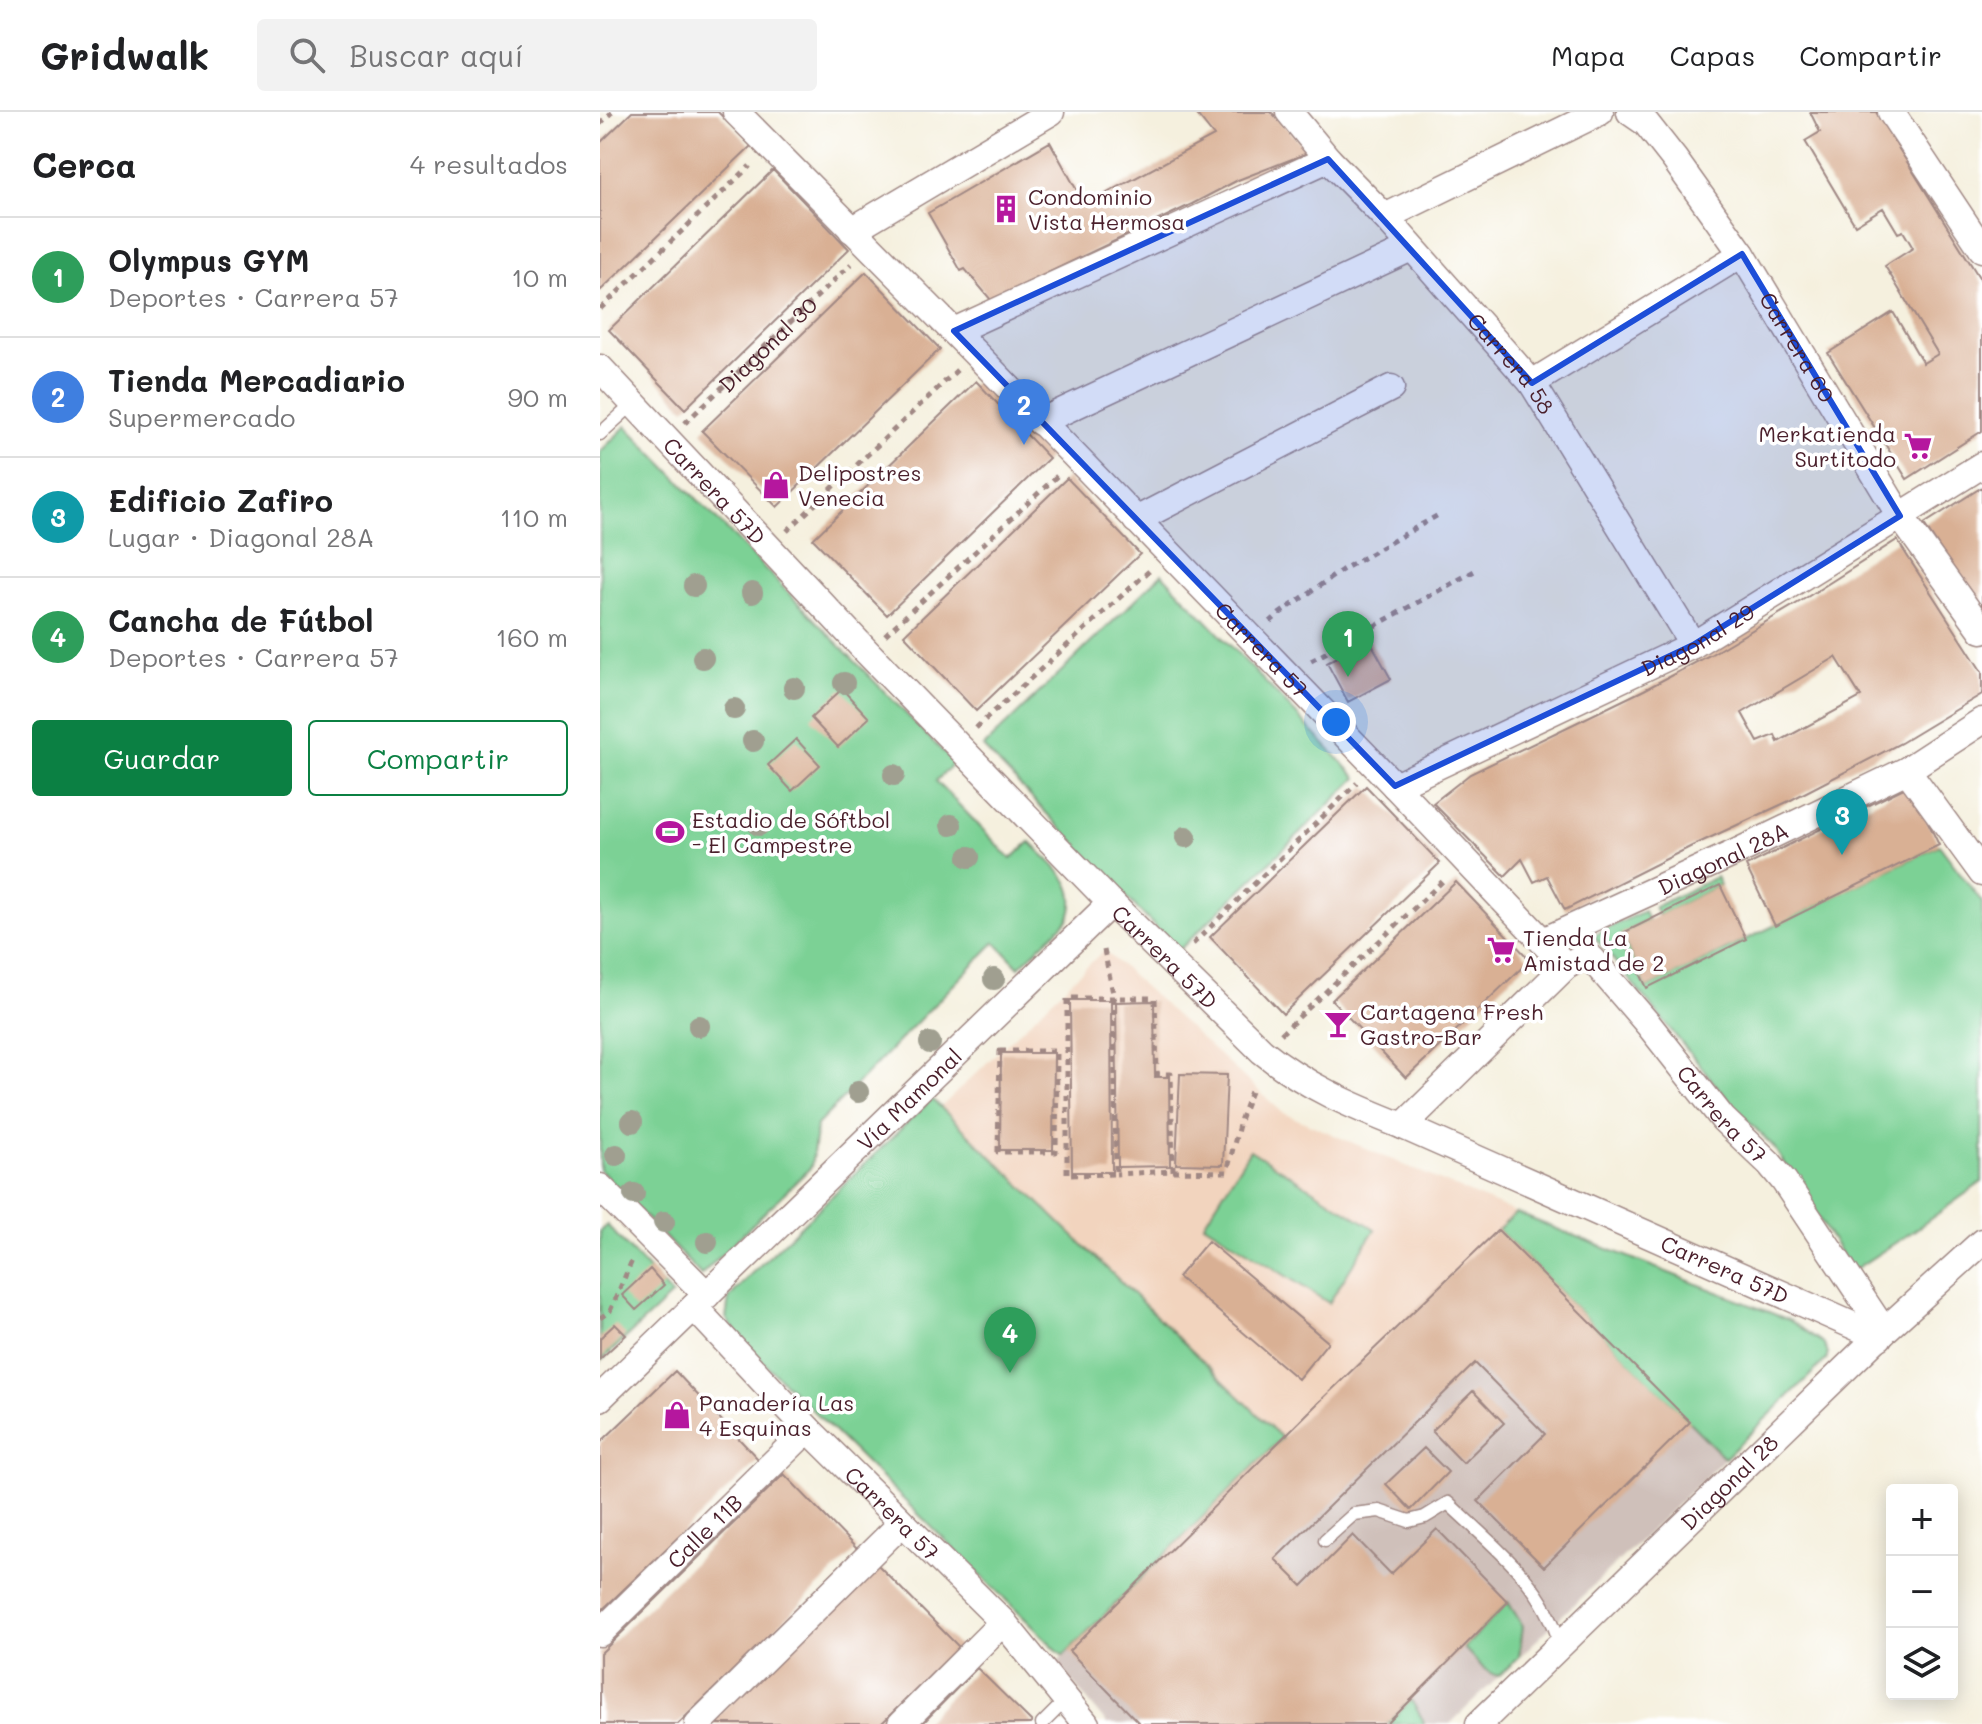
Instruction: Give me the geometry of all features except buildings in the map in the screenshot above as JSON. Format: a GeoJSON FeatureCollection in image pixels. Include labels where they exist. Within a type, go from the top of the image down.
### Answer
{"type":"FeatureCollection","features":[{"type":"Feature","properties":{"kind":"street","name":"Carrera 57"},"geometry":{"type":"LineString","coordinates":[[736,112],[954,331],[1566,966],[1584,956],[1592,959],[1723,1119],[1784,1181],[1881,1334]]}},
{"type":"Feature","properties":{"kind":"street"},"geometry":{"type":"LineString","coordinates":[[861,238],[1051,112]]}},
{"type":"Feature","properties":{"kind":"street","name":"Carrera 58"},"geometry":{"type":"LineString","coordinates":[[1289,112],[1532,383],[1693,645]]}},
{"type":"Feature","properties":{"kind":"street"},"geometry":{"type":"LineString","coordinates":[[1385,217],[1600,112]]}},
{"type":"Feature","properties":{"kind":"street","name":"Carrera 60"},"geometry":{"type":"LineString","coordinates":[[1630,112],[1646,123],[1742,254],[1900,516],[1982,630]]}},
{"type":"Feature","properties":{"kind":"street"},"geometry":{"type":"LineString","coordinates":[[1891,112],[1982,249]]}},
{"type":"Feature","properties":{"kind":"street"},"geometry":{"type":"LineString","coordinates":[[954,331],[1328,159]]}},
{"type":"Feature","properties":{"kind":"street"},"geometry":{"type":"LineString","coordinates":[[1040,422],[1411,248]]}},
{"type":"Feature","properties":{"kind":"street"},"geometry":{"type":"LineString","coordinates":[[1532,383],[1742,254]]}},
{"type":"Feature","properties":{"kind":"street","name":"Carrera 57D"},"geometry":{"type":"LineString","coordinates":[[600,368],[867,652],[1111,903],[1262,1051],[1285,1069],[1343,1102],[1881,1334]]}},
{"type":"Feature","properties":{"kind":"street"},"geometry":{"type":"LineString","coordinates":[[1136,520],[1391,388]]}},
{"type":"Feature","properties":{"kind":"street","name":"Diagonal 29"},"geometry":{"type":"LineString","coordinates":[[1395,786],[1693,645],[1982,465]]}},
{"type":"Feature","properties":{"kind":"street","name":"Diagonal 28A"},"geometry":{"type":"LineString","coordinates":[[1543,941],[1907,770],[1982,721]]}},
{"type":"Feature","properties":{"kind":"street"},"geometry":{"type":"LineString","coordinates":[[1907,770],[1982,873]]}},
{"type":"Feature","properties":{"kind":"street","name":"Vía Mamonal"},"geometry":{"type":"LineString","coordinates":[[601,1396],[1111,903]]}},
{"type":"Feature","properties":{"kind":"street"},"geometry":{"type":"LineString","coordinates":[[1403,1126],[1566,966]]}},
{"type":"Feature","properties":{"kind":"street","name":"Carrera 57"},"geometry":{"type":"LineString","coordinates":[[600,1187],[643,1231],[808,1429],[1003,1622],[1086,1724]]}},
{"type":"Feature","properties":{"kind":"street","name":"Diagonal 28"},"geometry":{"type":"LineString","coordinates":[[1479,1724],[1881,1334],[1982,1242]]}},
{"type":"Feature","properties":{"kind":"street","name":"Calle 11B"},"geometry":{"type":"LineString","coordinates":[[600,1633],[808,1429]]}},
{"type":"Feature","properties":{"kind":"street"},"geometry":{"type":"LineString","coordinates":[[698,1724],[902,1523]]}},
{"type":"Feature","properties":{"kind":"street"},"geometry":{"type":"LineString","coordinates":[[901,1724],[1003,1622]]}},
{"type":"Feature","properties":{"kind":"lane"},"geometry":{"type":"LineString","coordinates":[[600,434],[633,404]]}},
{"type":"Feature","properties":{"kind":"lane"},"geometry":{"type":"LineString","coordinates":[[1325,1540],[1354,1514],[1379,1511],[1409,1521],[1425,1517],[1448,1503],[1527,1579],[1548,1610],[1560,1644]]}},
{"type":"Feature","properties":{"kind":"lane"},"geometry":{"type":"LineString","coordinates":[[1042,1724],[1066,1700]]}},
{"type":"Feature","properties":{"kind":"path"},"geometry":{"type":"LineString","coordinates":[[600,124],[612,112]]}},
{"type":"Feature","properties":{"kind":"path"},"geometry":{"type":"LineString","coordinates":[[600,309],[769,147]]}},
{"type":"Feature","properties":{"kind":"path","name":"Diagonal 30"},"geometry":{"type":"LineString","coordinates":[[667,440],[861,238]]}},
{"type":"Feature","properties":{"kind":"path"},"geometry":{"type":"LineString","coordinates":[[769,548],[975,353]]}},
{"type":"Feature","properties":{"kind":"path"},"geometry":{"type":"LineString","coordinates":[[867,652],[1076,458]]}},
{"type":"Feature","properties":{"kind":"path"},"geometry":{"type":"LineString","coordinates":[[1252,639],[1279,614],[1342,570],[1440,514]]}},
{"type":"Feature","properties":{"kind":"path"},"geometry":{"type":"LineString","coordinates":[[957,744],[1169,553]]}},
{"type":"Feature","properties":{"kind":"path"},"geometry":{"type":"LineString","coordinates":[[1286,675],[1478,569]]}},
{"type":"Feature","properties":{"kind":"path"},"geometry":{"type":"LineString","coordinates":[[1172,964],[1374,766]]}},
{"type":"Feature","properties":{"kind":"path"},"geometry":{"type":"LineString","coordinates":[[1262,1051],[1465,860]]}},
{"type":"Feature","properties":{"kind":"path"},"geometry":{"type":"LineString","coordinates":[[1104,950],[1114,998],[1116,1174]]}},
{"type":"Feature","properties":{"kind":"path"},"geometry":{"type":"LineString","coordinates":[[1173,1171],[1171,1074],[1157,1074],[1155,998],[1067,998],[1067,1175],[1227,1172],[1253,1086]]}},
{"type":"Feature","properties":{"kind":"path"},"geometry":{"type":"LineString","coordinates":[[1000,1051],[1057,1051],[1057,1111],[1056,1152],[998,1152],[1000,1051]]}},
{"type":"Feature","properties":{"kind":"path"},"geometry":{"type":"LineString","coordinates":[[1057,1111],[1067,1110]]}},
{"type":"Feature","properties":{"kind":"path"},"geometry":{"type":"LineString","coordinates":[[600,1318],[610,1311],[643,1231]]}},
{"type":"Feature","properties":{"kind":"highlighted area"},"geometry":{"type":"Polygon","coordinates":[[[1328,159],[1532,383],[1742,254],[1900,516],[1693,645],[1395,786],[954,331],[1328,159]]]}},
{"type":"Feature","properties":{"kind":"shaded area"},"geometry":{"type":"Polygon","coordinates":[[[1104,950],[1283,1113],[1516,1213],[1282,1438],[941,1107],[1104,950]]]}},
{"type":"Feature","properties":{"kind":"shaded area"},"geometry":{"type":"Polygon","coordinates":[[[1498,1230],[1725,1458],[1450,1724],[1107,1724],[1057,1663],[1316,1405],[1498,1230]]]}},
{"type":"Feature","properties":{"kind":"green space"},"geometry":{"type":"Polygon","coordinates":[[[626,426],[954,763],[936,781],[1011,859],[1030,842],[1063,876],[1072,896],[1068,920],[1019,967],[995,942],[817,1125],[811,1167],[701,1275],[600,1170],[600,452],[626,426]]]}},
{"type":"Feature","properties":{"kind":"green space"},"geometry":{"type":"Polygon","coordinates":[[[1162,574],[1357,778],[1178,951],[983,747],[1162,574]]]}},
{"type":"Feature","properties":{"kind":"green space"},"geometry":{"type":"Polygon","coordinates":[[[1939,845],[1982,902],[1982,1182],[1852,1271],[1773,1146],[1734,1107],[1593,935],[1644,911],[1648,921],[1621,935],[1647,988],[1939,845]]]}},
{"type":"Feature","properties":{"kind":"green space"},"geometry":{"type":"Polygon","coordinates":[[[1716,877],[1720,885],[1659,916],[1654,907],[1716,877]]]}},
{"type":"Feature","properties":{"kind":"green space"},"geometry":{"type":"Polygon","coordinates":[[[932,1099],[1282,1438],[1063,1656],[742,1341],[726,1318],[729,1298],[750,1275],[932,1099]]]}},
{"type":"Feature","properties":{"kind":"green space"},"geometry":{"type":"Polygon","coordinates":[[[1250,1150],[1375,1229],[1329,1303],[1204,1224],[1250,1150]]]}},
{"type":"Feature","properties":{"kind":"green space"},"geometry":{"type":"Polygon","coordinates":[[[1516,1213],[1789,1320],[1823,1343],[1828,1353],[1826,1360],[1725,1458],[1498,1230],[1516,1213]]]}},
{"type":"Feature","properties":{"kind":"green space"},"geometry":{"type":"Polygon","coordinates":[[[607,1225],[672,1295],[600,1362],[600,1231],[607,1225]]]}},
{"type":"Feature","properties":{"kind":"green space"},"geometry":{"type":"Polygon","coordinates":[[[1508,1602],[1523,1626],[1519,1657],[1499,1676],[1484,1669],[1464,1648],[1508,1602]]]}},
{"type":"Feature","properties":{"kind":"green space"},"geometry":{"type":"Polygon","coordinates":[[[1411,1700],[1424,1724],[1387,1724],[1411,1700]]]}},
{"type":"Feature","properties":{"kind":"place","name":"Condominio Vista Hermosa"},"geometry":{"type":"Point","coordinates":[1006,209]}},
{"type":"Feature","properties":{"kind":"place","name":"Tienda Mercadiario"},"geometry":{"type":"Point","coordinates":[1024,445]}},
{"type":"Feature","properties":{"kind":"place","name":"Merkatienda Surtitodo"},"geometry":{"type":"Point","coordinates":[1918,446]}},
{"type":"Feature","properties":{"kind":"place","name":"Delipostres Venecia"},"geometry":{"type":"Point","coordinates":[776,485]}},
{"type":"Feature","properties":{"kind":"place","name":"Olympus GYM"},"geometry":{"type":"Point","coordinates":[1348,677]}},
{"type":"Feature","properties":{"kind":"place","name":"Estadio de Sóftbol - El Campestre"},"geometry":{"type":"Point","coordinates":[670,832]}},
{"type":"Feature","properties":{"kind":"place","name":"Edificio Zafiro"},"geometry":{"type":"Point","coordinates":[1842,855]}},
{"type":"Feature","properties":{"kind":"place","name":"Tienda La Amistad de 2"},"geometry":{"type":"Point","coordinates":[1501,950]}},
{"type":"Feature","properties":{"kind":"place","name":"Cartagena Fresh Gastro-Bar"},"geometry":{"type":"Point","coordinates":[1338,1024]}},
{"type":"Feature","properties":{"kind":"place","name":"Cancha de Fútbol"},"geometry":{"type":"Point","coordinates":[1010,1373]}},
{"type":"Feature","properties":{"kind":"place","name":"Panadería Las 4 Esquinas"},"geometry":{"type":"Point","coordinates":[677,1415]}}]}
